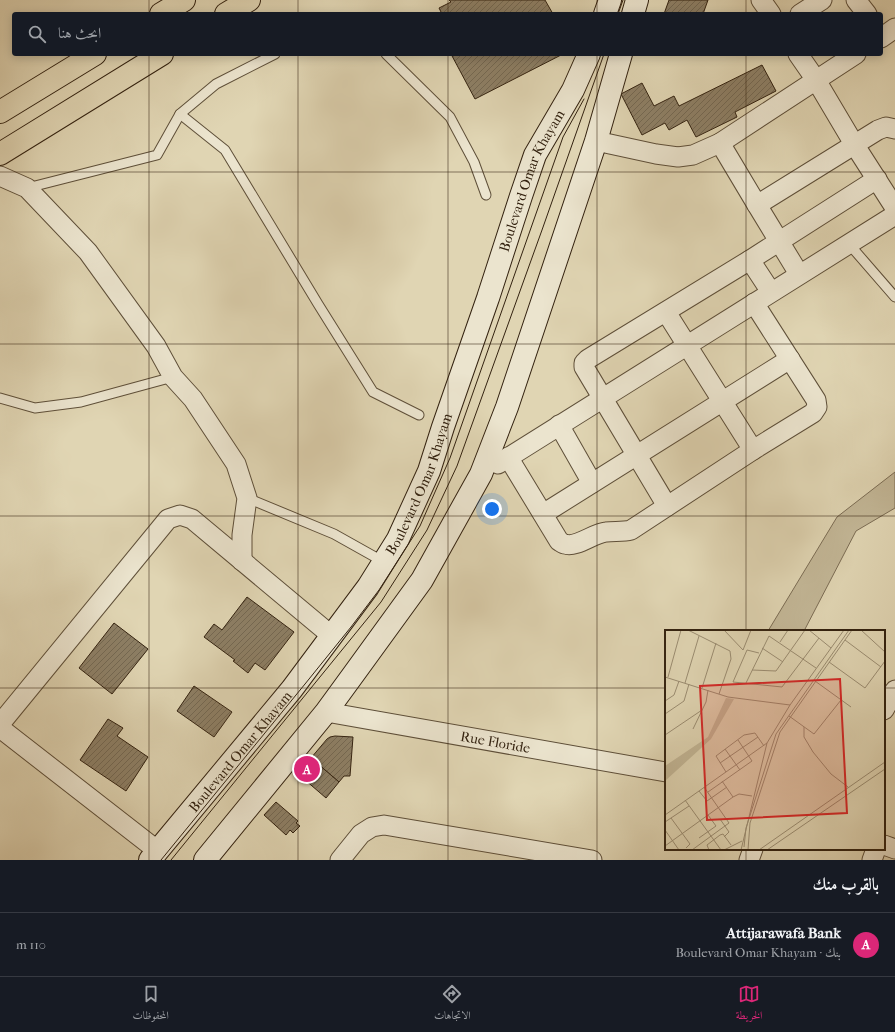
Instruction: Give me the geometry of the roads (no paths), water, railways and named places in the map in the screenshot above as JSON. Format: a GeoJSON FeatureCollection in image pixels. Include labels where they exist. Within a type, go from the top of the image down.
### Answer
{"type":"FeatureCollection","features":[{"type":"Feature","properties":{"kind":"highway"},"geometry":{"type":"LineString","coordinates":[[164,12],[184,0]]}},
{"type":"Feature","properties":{"kind":"highway"},"geometry":{"type":"LineString","coordinates":[[229,12],[249,0]]}},
{"type":"Feature","properties":{"kind":"highway"},"geometry":{"type":"LineString","coordinates":[[0,112],[92,56]]}},
{"type":"Feature","properties":{"kind":"highway"},"geometry":{"type":"LineString","coordinates":[[0,154],[159,56]]}},
{"type":"Feature","properties":{"kind":"street"},"geometry":{"type":"LineString","coordinates":[[606,12],[610,0]]}},
{"type":"Feature","properties":{"kind":"street"},"geometry":{"type":"LineString","coordinates":[[634,12],[637,0]]}},
{"type":"Feature","properties":{"kind":"street"},"geometry":{"type":"LineString","coordinates":[[761,0],[770,12]]}},
{"type":"Feature","properties":{"kind":"street"},"geometry":{"type":"LineString","coordinates":[[856,0],[865,12]]}},
{"type":"Feature","properties":{"kind":"street","name":"Boulevard Omar Khayam"},"geometry":{"type":"LineString","coordinates":[[154,856],[292,688],[368,587],[398,539],[429,471],[535,155],[573,90],[588,56]]}},
{"type":"Feature","properties":{"kind":"street"},"geometry":{"type":"LineString","coordinates":[[205,860],[326,712],[422,580],[482,474],[507,407],[596,141],[620,56]]}},
{"type":"Feature","properties":{"kind":"street"},"geometry":{"type":"LineString","coordinates":[[799,56],[816,80],[854,144],[895,208]]}},
{"type":"Feature","properties":{"kind":"street"},"geometry":{"type":"LineString","coordinates":[[596,141],[656,154],[678,157],[693,155],[720,143],[853,56]]}},
{"type":"Feature","properties":{"kind":"street"},"geometry":{"type":"LineString","coordinates":[[756,205],[878,130],[886,127],[895,129]]}},
{"type":"Feature","properties":{"kind":"street"},"geometry":{"type":"LineString","coordinates":[[720,143],[799,274]]}},
{"type":"Feature","properties":{"kind":"street"},"geometry":{"type":"LineString","coordinates":[[0,176],[27,188],[88,252],[156,346],[173,377],[193,399],[236,464],[247,498],[242,535],[242,560]]}},
{"type":"Feature","properties":{"kind":"street"},"geometry":{"type":"LineString","coordinates":[[667,506],[584,367],[584,363],[588,359],[750,260],[877,179]]}},
{"type":"Feature","properties":{"kind":"street"},"geometry":{"type":"LineString","coordinates":[[482,474],[895,215]]}},
{"type":"Feature","properties":{"kind":"street"},"geometry":{"type":"LineString","coordinates":[[750,260],[771,292]]}},
{"type":"Feature","properties":{"kind":"street"},"geometry":{"type":"LineString","coordinates":[[508,457],[560,541],[566,545],[574,545],[605,532],[631,530],[753,450],[813,413],[816,407],[816,400],[754,303]]}},
{"type":"Feature","properties":{"kind":"street"},"geometry":{"type":"LineString","coordinates":[[666,312],[753,450]]}},
{"type":"Feature","properties":{"kind":"street"},"geometry":{"type":"LineString","coordinates":[[543,514],[636,454],[790,359]]}},
{"type":"Feature","properties":{"kind":"street"},"geometry":{"type":"LineString","coordinates":[[559,425],[592,483]]}},
{"type":"Feature","properties":{"kind":"street"},"geometry":{"type":"LineString","coordinates":[[0,724],[168,519],[180,515],[192,519],[332,636]]}},
{"type":"Feature","properties":{"kind":"street"},"geometry":{"type":"LineString","coordinates":[[888,706],[895,690]]}},
{"type":"Feature","properties":{"kind":"street","name":"Rue Floride"},"geometry":{"type":"LineString","coordinates":[[326,712],[665,772]]}},
{"type":"Feature","properties":{"kind":"street"},"geometry":{"type":"LineString","coordinates":[[0,728],[154,856]]}},
{"type":"Feature","properties":{"kind":"street"},"geometry":{"type":"LineString","coordinates":[[340,860],[362,834],[372,827],[384,825],[592,860]]}},
{"type":"Feature","properties":{"kind":"street"},"geometry":{"type":"LineString","coordinates":[[885,845],[895,849]]}},
{"type":"Feature","properties":{"kind":"street"},"geometry":{"type":"LineString","coordinates":[[749,860],[753,850]]}},
{"type":"Feature","properties":{"kind":"street"},"geometry":{"type":"LineString","coordinates":[[872,860],[876,850]]}},
{"type":"Feature","properties":{"kind":"lane"},"geometry":{"type":"LineString","coordinates":[[27,188],[157,155],[180,114],[216,84],[271,56]]}},
{"type":"Feature","properties":{"kind":"lane"},"geometry":{"type":"LineString","coordinates":[[388,56],[450,117],[474,162],[486,195]]}},
{"type":"Feature","properties":{"kind":"lane"},"geometry":{"type":"LineString","coordinates":[[180,114],[225,150],[373,392],[419,415]]}},
{"type":"Feature","properties":{"kind":"lane"},"geometry":{"type":"LineString","coordinates":[[849,244],[895,297]]}},
{"type":"Feature","properties":{"kind":"lane"},"geometry":{"type":"LineString","coordinates":[[0,398],[35,408],[81,402],[173,377]]}},
{"type":"Feature","properties":{"kind":"lane"},"geometry":{"type":"LineString","coordinates":[[247,498],[334,534],[384,562]]}},
{"type":"Feature","properties":{"kind":"tram line"},"geometry":{"type":"LineString","coordinates":[[619,12],[623,0]]}},
{"type":"Feature","properties":{"kind":"tram line"},"geometry":{"type":"LineString","coordinates":[[171,860],[381,602],[427,530],[457,466],[603,56]]}},
{"type":"Feature","properties":{"kind":"tram line"},"geometry":{"type":"LineString","coordinates":[[161,860],[351,627],[379,590],[420,526],[450,458],[563,137],[584,99]]}},
{"type":"Feature","properties":{"kind":"place","name":"Attijarawafa Bank"},"geometry":{"type":"Point","coordinates":[307,769]}}]}
